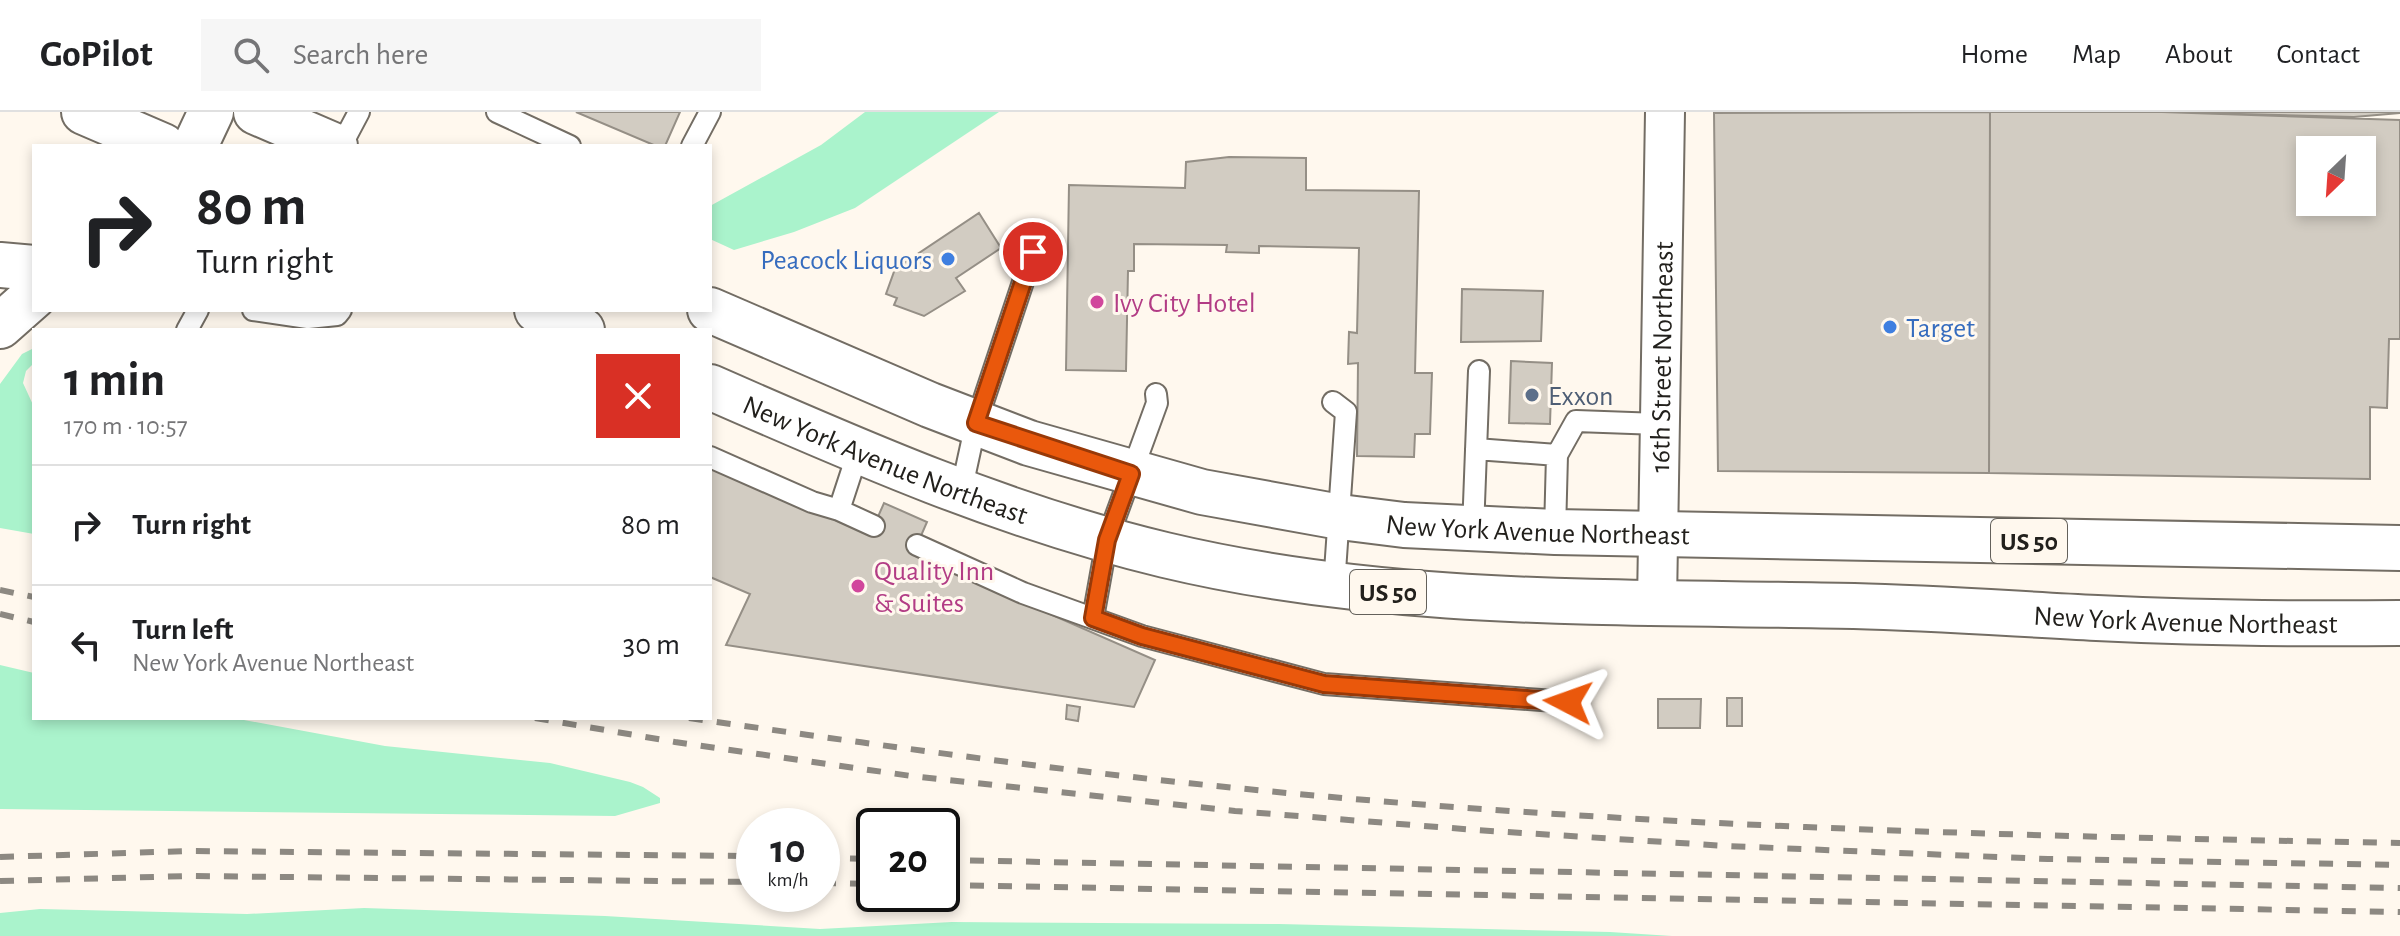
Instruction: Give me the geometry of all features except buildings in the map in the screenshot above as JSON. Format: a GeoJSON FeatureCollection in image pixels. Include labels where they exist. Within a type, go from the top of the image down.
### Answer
{"type":"FeatureCollection","features":[{"type":"Feature","properties":{"kind":"main road"},"geometry":{"type":"LineString","coordinates":[[84,112],[158,144]]}},
{"type":"Feature","properties":{"kind":"main road"},"geometry":{"type":"LineString","coordinates":[[196,144],[211,112]]}},
{"type":"Feature","properties":{"kind":"main road"},"geometry":{"type":"LineString","coordinates":[[256,112],[333,144]]}},
{"type":"Feature","properties":{"kind":"main road"},"geometry":{"type":"LineString","coordinates":[[0,265],[32,268]]}},
{"type":"Feature","properties":{"kind":"main road"},"geometry":{"type":"LineString","coordinates":[[0,326],[32,298]]}},
{"type":"Feature","properties":{"kind":"main road","name":"New York Avenue Northeast"},"geometry":{"type":"LineString","coordinates":[[712,311],[976,423],[1131,474],[1202,492],[1340,517],[1473,530],[2400,548]]}},
{"type":"Feature","properties":{"kind":"main road"},"geometry":{"type":"LineString","coordinates":[[542,312],[578,328]]}},
{"type":"Feature","properties":{"kind":"main road","name":"New York Avenue Northeast"},"geometry":{"type":"LineString","coordinates":[[712,388],[858,452],[961,492],[1107,540],[1235,570],[1334,586],[1435,596],[1916,608],[2131,619],[2400,623]]}},
{"type":"Feature","properties":{"kind":"street","name":"16th Street Northeast"},"geometry":{"type":"LineString","coordinates":[[1657,603],[1665,112]]}},
{"type":"Feature","properties":{"kind":"lane"},"geometry":{"type":"LineString","coordinates":[[339,144],[359,112]]}},
{"type":"Feature","properties":{"kind":"lane"},"geometry":{"type":"LineString","coordinates":[[497,112],[526,137],[560,144]]}},
{"type":"Feature","properties":{"kind":"lane"},"geometry":{"type":"LineString","coordinates":[[693,144],[710,112]]}},
{"type":"Feature","properties":{"kind":"lane"},"geometry":{"type":"LineString","coordinates":[[961,492],[976,423],[1033,252]]}},
{"type":"Feature","properties":{"kind":"lane"},"geometry":{"type":"LineString","coordinates":[[267,312],[308,318],[337,315],[339,312]]}},
{"type":"Feature","properties":{"kind":"lane"},"geometry":{"type":"LineString","coordinates":[[1473,530],[1479,371]]}},
{"type":"Feature","properties":{"kind":"lane"},"geometry":{"type":"LineString","coordinates":[[1093,618],[1107,540],[1157,403],[1156,394]]}},
{"type":"Feature","properties":{"kind":"lane"},"geometry":{"type":"LineString","coordinates":[[1333,402],[1346,412],[1334,586]]}},
{"type":"Feature","properties":{"kind":"lane"},"geometry":{"type":"LineString","coordinates":[[1555,532],[1557,455],[1576,421],[1659,424]]}},
{"type":"Feature","properties":{"kind":"lane"},"geometry":{"type":"LineString","coordinates":[[1476,449],[1557,455]]}},
{"type":"Feature","properties":{"kind":"lane"},"geometry":{"type":"LineString","coordinates":[[839,510],[858,452]]}},
{"type":"Feature","properties":{"kind":"lane"},"geometry":{"type":"LineString","coordinates":[[712,458],[874,526]]}},
{"type":"Feature","properties":{"kind":"lane"},"geometry":{"type":"LineString","coordinates":[[917,545],[1023,593],[1142,636],[1324,684],[1568,702]]}},
{"type":"Feature","properties":{"kind":"green space"},"geometry":{"type":"Polygon","coordinates":[[[865,112],[999,112],[855,208],[794,232],[734,250],[712,240],[712,205],[821,145],[865,112]]]}},
{"type":"Feature","properties":{"kind":"green space"},"geometry":{"type":"Polygon","coordinates":[[[32,349],[32,365],[26,371],[23,383],[32,403],[32,534],[0,528],[0,384],[22,354],[32,349]]]}},
{"type":"Feature","properties":{"kind":"green space"},"geometry":{"type":"Polygon","coordinates":[[[0,665],[32,673],[32,720],[244,720],[385,746],[550,763],[630,782],[660,798],[660,803],[615,816],[0,809],[0,665]]]}},
{"type":"Feature","properties":{"kind":"green space"},"geometry":{"type":"Polygon","coordinates":[[[364,908],[605,916],[820,929],[952,922],[1279,924],[1672,936],[0,936],[0,913],[40,909],[247,914],[364,908]]]}},
{"type":"Feature","properties":{"kind":"railway"},"geometry":{"type":"LineString","coordinates":[[0,590],[32,597]]}},
{"type":"Feature","properties":{"kind":"railway"},"geometry":{"type":"LineString","coordinates":[[0,614],[32,622]]}},
{"type":"Feature","properties":{"kind":"railway"},"geometry":{"type":"LineString","coordinates":[[547,720],[911,776],[1235,811],[1476,830],[1727,846],[2048,859],[2400,865]]}},
{"type":"Feature","properties":{"kind":"railway"},"geometry":{"type":"LineString","coordinates":[[703,720],[1167,781],[1527,812],[1818,828],[2400,843]]}},
{"type":"Feature","properties":{"kind":"railway"},"geometry":{"type":"LineString","coordinates":[[0,857],[188,851],[736,856]]}},
{"type":"Feature","properties":{"kind":"railway"},"geometry":{"type":"LineString","coordinates":[[840,858],[856,859]]}},
{"type":"Feature","properties":{"kind":"railway"},"geometry":{"type":"LineString","coordinates":[[960,860],[2400,888]]}},
{"type":"Feature","properties":{"kind":"railway"},"geometry":{"type":"LineString","coordinates":[[0,881],[189,876],[736,882]]}},
{"type":"Feature","properties":{"kind":"railway"},"geometry":{"type":"LineString","coordinates":[[840,883],[856,884]]}},
{"type":"Feature","properties":{"kind":"railway"},"geometry":{"type":"LineString","coordinates":[[960,885],[2400,912]]}},
{"type":"Feature","properties":{"kind":"place","name":"Peacock Liquors"},"geometry":{"type":"Point","coordinates":[948,259]}},
{"type":"Feature","properties":{"kind":"place","name":"Ivy City Hotel"},"geometry":{"type":"Point","coordinates":[1097,302]}},
{"type":"Feature","properties":{"kind":"place","name":"Target"},"geometry":{"type":"Point","coordinates":[1890,327]}},
{"type":"Feature","properties":{"kind":"place","name":"Exxon"},"geometry":{"type":"Point","coordinates":[1532,395]}},
{"type":"Feature","properties":{"kind":"place","name":"Quality Inn & Suites"},"geometry":{"type":"Point","coordinates":[858,586]}},
{"type":"Feature","properties":{"kind":"route"},"geometry":{"type":"LineString","coordinates":[[1033,252],[976,423],[1029,443],[1131,474],[1107,540],[1093,618],[1142,636],[1324,684],[1568,702]]}}]}
